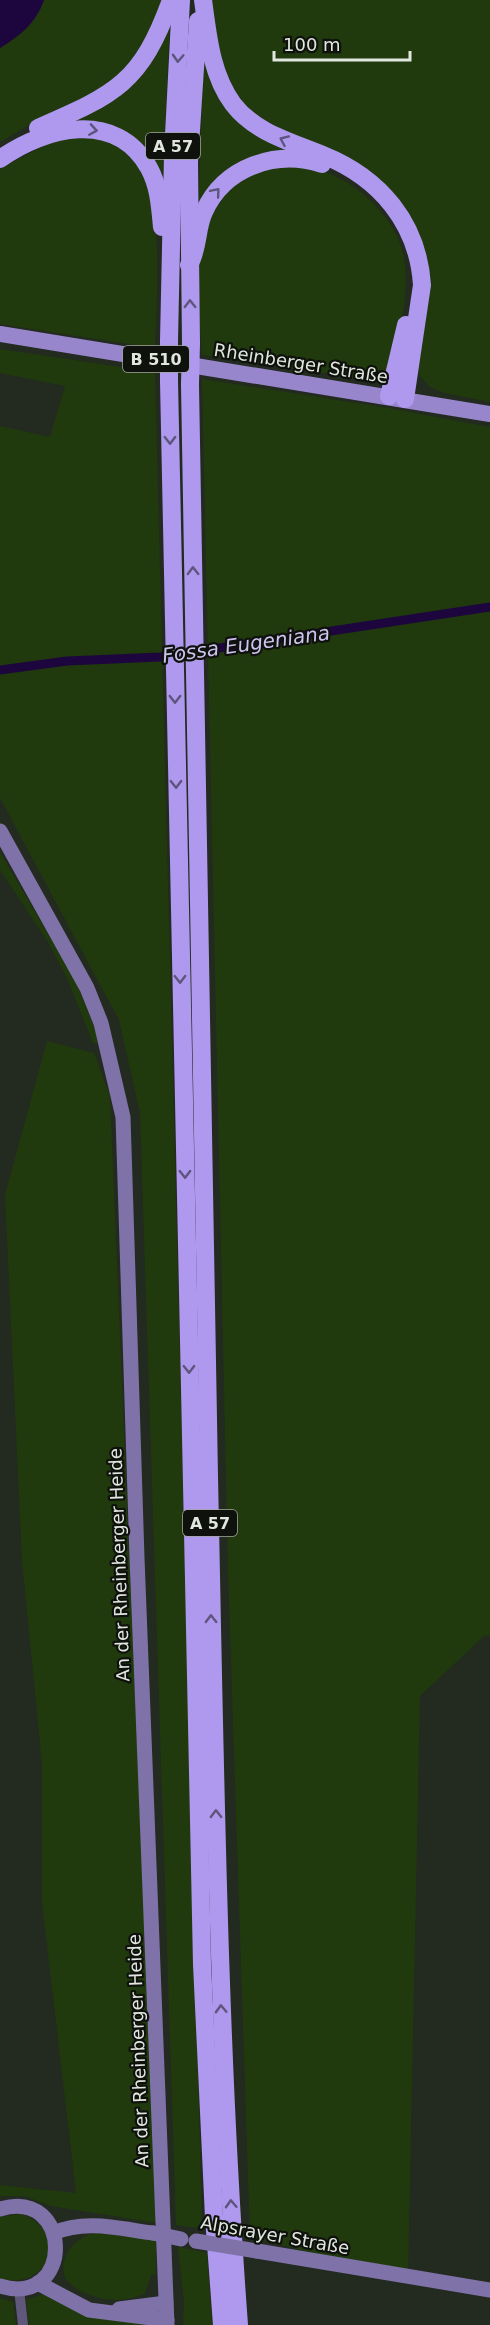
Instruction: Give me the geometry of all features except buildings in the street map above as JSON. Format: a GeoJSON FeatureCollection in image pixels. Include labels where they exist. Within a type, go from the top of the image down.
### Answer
{"type":"FeatureCollection","features":[{"type":"Feature","properties":{"kind":"highway"},"geometry":{"type":"LineString","coordinates":[[0,148],[19,136],[83,108],[123,84],[148,54],[171,0]]}},
{"type":"Feature","properties":{"kind":"highway","name":"A 57"},"geometry":{"type":"LineString","coordinates":[[181,0],[173,154],[169,341],[175,726],[202,1964],[214,2217],[222,2325]]}},
{"type":"Feature","properties":{"kind":"highway"},"geometry":{"type":"LineString","coordinates":[[201,0],[212,57],[220,82],[239,110],[268,133],[348,165],[364,176],[386,196],[400,213],[413,237],[421,269],[422,285],[397,398]]}},
{"type":"Feature","properties":{"kind":"highway","name":"A 57"},"geometry":{"type":"LineString","coordinates":[[201,0],[189,162],[194,721],[218,1911],[226,2114],[239,2325]]}},
{"type":"Feature","properties":{"kind":"highway"},"geometry":{"type":"LineString","coordinates":[[0,159],[38,138],[68,129],[97,130],[116,136],[134,148],[149,168],[157,192],[162,229],[161,270],[170,293]]}},
{"type":"Feature","properties":{"kind":"highway"},"geometry":{"type":"LineString","coordinates":[[189,265],[196,253],[203,214],[211,197],[232,176],[249,166],[290,158],[310,160],[349,177],[378,201],[391,216],[403,236],[413,275],[397,398]]}},
{"type":"Feature","properties":{"kind":"main road","name":"Rheinberger Straße"},"geometry":{"type":"LineString","coordinates":[[0,334],[490,414]]}},
{"type":"Feature","properties":{"kind":"street","name":"An der Rheinberger Heide"},"geometry":{"type":"LineString","coordinates":[[0,831],[87,988],[104,1031],[123,1117],[137,1558],[167,2323]]}},
{"type":"Feature","properties":{"kind":"street"},"geometry":{"type":"LineString","coordinates":[[0,2209],[14,2206],[35,2211],[47,2220],[54,2233],[56,2257],[50,2271],[38,2283],[19,2289],[0,2286]]}},
{"type":"Feature","properties":{"kind":"street","name":"Alpsrayer Straße"},"geometry":{"type":"LineString","coordinates":[[54,2233],[67,2228],[93,2226],[490,2290]]}},
{"type":"Feature","properties":{"kind":"street"},"geometry":{"type":"LineString","coordinates":[[50,2271],[63,2289],[78,2300],[99,2308],[124,2309],[166,2303]]}},
{"type":"Feature","properties":{"kind":"street"},"geometry":{"type":"LineString","coordinates":[[38,2283],[89,2310],[167,2323]]}},
{"type":"Feature","properties":{"kind":"street"},"geometry":{"type":"LineString","coordinates":[[19,2289],[23,2325]]}},
{"type":"Feature","properties":{"kind":"green space"},"geometry":{"type":"Polygon","coordinates":[[[44,0],[163,0],[146,44],[106,90],[31,124],[0,142],[0,48],[27,28],[44,0]]]}},
{"type":"Feature","properties":{"kind":"green space"},"geometry":{"type":"Polygon","coordinates":[[[211,0],[490,0],[490,402],[444,393],[430,387],[420,376],[417,366],[425,305],[399,203],[261,122],[234,93],[220,68],[211,0]]]}},
{"type":"Feature","properties":{"kind":"green space"},"geometry":{"type":"Polygon","coordinates":[[[170,19],[162,186],[156,176],[96,127],[71,119],[85,113],[170,19]]]}},
{"type":"Feature","properties":{"kind":"green space"},"geometry":{"type":"Polygon","coordinates":[[[204,57],[213,79],[303,153],[266,157],[198,214],[204,57]]]}},
{"type":"Feature","properties":{"kind":"green space"},"geometry":{"type":"Polygon","coordinates":[[[60,137],[94,138],[111,142],[126,151],[139,167],[148,189],[157,244],[155,348],[0,324],[0,169],[60,137]]]}},
{"type":"Feature","properties":{"kind":"green space"},"geometry":{"type":"Polygon","coordinates":[[[286,165],[309,168],[336,176],[362,193],[385,217],[400,244],[406,277],[403,313],[391,366],[378,381],[202,355],[199,270],[206,227],[213,208],[223,192],[236,181],[261,170],[286,165]]]}},
{"type":"Feature","properties":{"kind":"green space"},"geometry":{"type":"Polygon","coordinates":[[[0,349],[155,372],[202,2229],[176,2225],[140,1113],[119,1020],[0,798],[0,426],[50,437],[65,386],[0,373],[0,349]]]}},
{"type":"Feature","properties":{"kind":"green space"},"geometry":{"type":"Polygon","coordinates":[[[202,379],[388,408],[490,427],[490,1636],[485,1635],[420,1696],[408,2277],[250,2237],[228,1572],[202,379]]]}},
{"type":"Feature","properties":{"kind":"green space"},"geometry":{"type":"Polygon","coordinates":[[[0,852],[75,980],[101,1044],[93,1043],[67,978],[48,942],[0,870],[0,852]]]}},
{"type":"Feature","properties":{"kind":"green space"},"geometry":{"type":"Polygon","coordinates":[[[47,1041],[94,1053],[110,1096],[157,2223],[51,2206],[25,2196],[0,2196],[0,2185],[76,2193],[42,1902],[42,1763],[22,1561],[5,1195],[47,1041]]]}},
{"type":"Feature","properties":{"kind":"green space"},"geometry":{"type":"Polygon","coordinates":[[[21,2214],[36,2222],[45,2232],[49,2244],[48,2256],[43,2267],[33,2276],[18,2280],[0,2279],[0,2217],[21,2214]]]}},
{"type":"Feature","properties":{"kind":"green space"},"geometry":{"type":"Polygon","coordinates":[[[99,2232],[156,2239],[156,2274],[151,2275],[145,2293],[125,2299],[103,2299],[81,2291],[65,2278],[64,2262],[71,2248],[83,2237],[99,2232]]]}},
{"type":"Feature","properties":{"kind":"green space"},"geometry":{"type":"Polygon","coordinates":[[[178,2247],[207,2253],[212,2325],[183,2325],[184,2303],[178,2247]]]}},
{"type":"Feature","properties":{"kind":"green space"},"geometry":{"type":"Polygon","coordinates":[[[44,2294],[147,2323],[147,2325],[29,2325],[26,2300],[44,2294]]]}},
{"type":"Feature","properties":{"kind":"green space"},"geometry":{"type":"Polygon","coordinates":[[[0,2298],[13,2302],[16,2325],[0,2325],[0,2298]]]}},
{"type":"Feature","properties":{"kind":"shaded area"},"geometry":{"type":"Polygon","coordinates":[[[0,0],[44,0],[27,28],[0,48],[0,0]]]}},
{"type":"Feature","properties":{"kind":"waterway","name":"Fossa Eugeniana"},"geometry":{"type":"LineString","coordinates":[[0,670],[67,661],[160,657],[490,607]]}}]}
